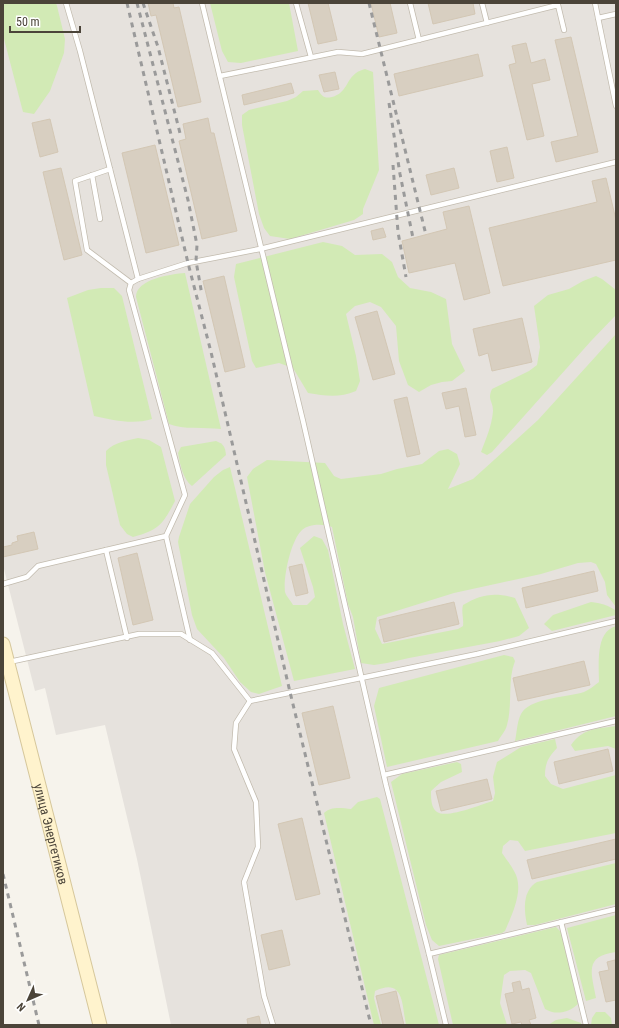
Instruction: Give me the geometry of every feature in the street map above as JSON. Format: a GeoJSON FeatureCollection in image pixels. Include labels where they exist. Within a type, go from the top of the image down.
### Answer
{"type":"FeatureCollection","features":[{"type":"Feature","properties":{"kind":"street","name":"улица Энергетиков"},"geometry":{"type":"LineString","coordinates":[[3,644],[100,1025]]}},
{"type":"Feature","properties":{"kind":"lane"},"geometry":{"type":"LineString","coordinates":[[66,3],[138,278]]}},
{"type":"Feature","properties":{"kind":"lane"},"geometry":{"type":"LineString","coordinates":[[202,3],[302,421],[384,775],[446,1025]]}},
{"type":"Feature","properties":{"kind":"lane"},"geometry":{"type":"LineString","coordinates":[[296,3],[311,57]]}},
{"type":"Feature","properties":{"kind":"lane"},"geometry":{"type":"LineString","coordinates":[[410,3],[419,40]]}},
{"type":"Feature","properties":{"kind":"lane"},"geometry":{"type":"LineString","coordinates":[[482,3],[487,23]]}},
{"type":"Feature","properties":{"kind":"lane"},"geometry":{"type":"LineString","coordinates":[[595,3],[616,106]]}},
{"type":"Feature","properties":{"kind":"lane"},"geometry":{"type":"LineString","coordinates":[[220,76],[338,52],[362,54],[558,4],[564,30]]}},
{"type":"Feature","properties":{"kind":"lane"},"geometry":{"type":"LineString","coordinates":[[598,18],[616,14]]}},
{"type":"Feature","properties":{"kind":"lane"},"geometry":{"type":"LineString","coordinates":[[190,640],[166,536],[185,495],[129,290],[132,283],[138,278],[188,263],[260,248],[616,162]]}},
{"type":"Feature","properties":{"kind":"lane"},"geometry":{"type":"LineString","coordinates":[[110,169],[75,181],[87,250],[132,283]]}},
{"type":"Feature","properties":{"kind":"lane"},"geometry":{"type":"LineString","coordinates":[[92,175],[100,219]]}},
{"type":"Feature","properties":{"kind":"lane"},"geometry":{"type":"LineString","coordinates":[[3,584],[27,578],[38,566],[166,536]]}},
{"type":"Feature","properties":{"kind":"lane"},"geometry":{"type":"LineString","coordinates":[[106,550],[127,638]]}},
{"type":"Feature","properties":{"kind":"lane"},"geometry":{"type":"LineString","coordinates":[[273,1025],[264,996],[244,882],[258,847],[256,802],[234,749],[236,723],[250,701],[477,654],[616,621]]}},
{"type":"Feature","properties":{"kind":"lane"},"geometry":{"type":"LineString","coordinates":[[7,663],[127,638],[139,634],[181,634],[212,653],[250,701]]}},
{"type":"Feature","properties":{"kind":"lane"},"geometry":{"type":"LineString","coordinates":[[384,775],[616,721]]}},
{"type":"Feature","properties":{"kind":"lane"},"geometry":{"type":"LineString","coordinates":[[429,954],[616,909]]}},
{"type":"Feature","properties":{"kind":"lane"},"geometry":{"type":"LineString","coordinates":[[561,922],[586,1025]]}},
{"type":"Feature","properties":{"kind":"shaded area"},"geometry":{"type":"Polygon","coordinates":[[[3,3],[616,3],[616,1025],[171,1025],[137,859],[105,725],[56,735],[45,688],[35,691],[3,565],[3,3]]]}},
{"type":"Feature","properties":{"kind":"green space"},"geometry":{"type":"Polygon","coordinates":[[[3,3],[56,3],[57,6],[65,39],[64,53],[50,91],[34,114],[23,112],[3,35],[3,3]]]}},
{"type":"Feature","properties":{"kind":"green space"},"geometry":{"type":"Polygon","coordinates":[[[210,3],[289,3],[298,51],[241,63],[228,62],[222,51],[210,3]]]}},
{"type":"Feature","properties":{"kind":"green space"},"geometry":{"type":"Polygon","coordinates":[[[365,69],[373,72],[379,170],[363,209],[363,214],[354,220],[290,239],[270,236],[264,228],[259,214],[242,125],[242,115],[249,110],[287,101],[296,97],[303,91],[318,90],[327,98],[332,97],[341,93],[356,73],[365,69]]]}},
{"type":"Feature","properties":{"kind":"green space"},"geometry":{"type":"Polygon","coordinates":[[[323,242],[342,246],[355,255],[382,254],[392,262],[398,277],[410,288],[431,292],[446,299],[452,344],[465,371],[452,381],[431,385],[419,392],[408,385],[399,361],[396,326],[381,307],[370,302],[355,306],[346,314],[360,381],[356,391],[344,395],[332,396],[308,393],[293,368],[279,363],[256,368],[252,361],[234,277],[236,264],[323,242]]]}},
{"type":"Feature","properties":{"kind":"green space"},"geometry":{"type":"Polygon","coordinates":[[[185,273],[221,429],[187,428],[169,424],[136,297],[142,286],[148,282],[163,276],[185,273]]]}},
{"type":"Feature","properties":{"kind":"green space"},"geometry":{"type":"Polygon","coordinates":[[[596,276],[616,290],[616,315],[492,452],[487,455],[481,452],[493,411],[490,398],[492,389],[529,371],[537,365],[540,347],[534,306],[548,295],[569,289],[596,276]]]}},
{"type":"Feature","properties":{"kind":"green space"},"geometry":{"type":"Polygon","coordinates":[[[114,288],[122,296],[152,419],[130,422],[94,416],[67,298],[88,290],[114,288]]]}},
{"type":"Feature","properties":{"kind":"green space"},"geometry":{"type":"Polygon","coordinates":[[[616,334],[616,607],[607,595],[605,582],[596,564],[591,562],[578,563],[541,574],[454,593],[377,617],[375,629],[382,644],[458,629],[463,626],[463,605],[482,596],[501,595],[515,598],[529,628],[519,636],[387,663],[374,665],[361,663],[353,617],[348,604],[332,527],[325,525],[313,525],[302,530],[294,542],[285,577],[285,592],[293,605],[307,605],[315,597],[300,548],[314,536],[322,539],[328,550],[343,624],[355,669],[294,681],[265,572],[247,477],[253,469],[267,460],[325,463],[334,476],[341,479],[381,474],[422,464],[439,451],[448,449],[457,454],[460,464],[448,489],[473,479],[538,420],[616,334]]]}},
{"type":"Feature","properties":{"kind":"green space"},"geometry":{"type":"Polygon","coordinates":[[[138,438],[149,440],[161,447],[175,501],[163,521],[155,529],[133,537],[127,534],[120,525],[106,465],[106,451],[117,444],[138,438]]]}},
{"type":"Feature","properties":{"kind":"green space"},"geometry":{"type":"Polygon","coordinates":[[[216,441],[224,446],[226,455],[192,486],[186,480],[181,467],[178,453],[181,447],[216,441]]]}},
{"type":"Feature","properties":{"kind":"green space"},"geometry":{"type":"Polygon","coordinates":[[[230,467],[282,686],[259,694],[251,692],[240,682],[224,658],[197,629],[192,615],[178,542],[190,504],[214,477],[230,467]]]}},
{"type":"Feature","properties":{"kind":"green space"},"geometry":{"type":"Polygon","coordinates":[[[591,602],[601,604],[615,610],[616,615],[552,631],[544,624],[553,615],[591,602]]]}},
{"type":"Feature","properties":{"kind":"green space"},"geometry":{"type":"Polygon","coordinates":[[[616,626],[616,716],[515,741],[521,714],[528,707],[535,703],[584,692],[599,682],[601,642],[609,629],[616,626]]]}},
{"type":"Feature","properties":{"kind":"green space"},"geometry":{"type":"Polygon","coordinates":[[[504,655],[513,657],[515,661],[511,676],[509,717],[506,729],[498,741],[387,767],[374,706],[379,688],[504,655]]]}},
{"type":"Feature","properties":{"kind":"green space"},"geometry":{"type":"Polygon","coordinates":[[[616,726],[616,749],[608,746],[575,751],[571,745],[580,735],[585,732],[616,726]]]}},
{"type":"Feature","properties":{"kind":"green space"},"geometry":{"type":"Polygon","coordinates":[[[555,739],[557,748],[551,755],[545,771],[545,776],[551,784],[563,789],[616,775],[616,833],[525,851],[518,841],[510,840],[503,846],[502,853],[513,869],[517,878],[518,893],[514,909],[505,931],[502,933],[439,946],[432,940],[426,925],[391,782],[402,774],[457,762],[461,764],[462,772],[441,782],[431,791],[432,803],[435,810],[442,814],[465,810],[493,801],[495,793],[493,777],[497,762],[521,747],[555,739]]]}},
{"type":"Feature","properties":{"kind":"green space"},"geometry":{"type":"Polygon","coordinates":[[[377,797],[380,799],[439,1025],[406,1025],[400,995],[392,988],[384,988],[375,991],[374,998],[381,1025],[374,1025],[324,813],[333,808],[351,809],[358,802],[377,797]]]}},
{"type":"Feature","properties":{"kind":"green space"},"geometry":{"type":"Polygon","coordinates":[[[616,863],[616,904],[535,925],[527,925],[525,913],[526,896],[532,886],[537,882],[616,863]]]}},
{"type":"Feature","properties":{"kind":"green space"},"geometry":{"type":"Polygon","coordinates":[[[616,915],[616,952],[606,954],[594,962],[592,974],[596,998],[586,1001],[567,928],[616,915]]]}},
{"type":"Feature","properties":{"kind":"green space"},"geometry":{"type":"Polygon","coordinates":[[[556,927],[561,932],[578,1004],[575,1007],[558,1013],[545,1009],[531,973],[525,970],[510,971],[504,975],[500,1003],[507,1025],[453,1025],[438,959],[439,955],[556,927]]]}},
{"type":"Feature","properties":{"kind":"green space"},"geometry":{"type":"Polygon","coordinates":[[[596,1012],[605,1012],[611,1018],[612,1025],[591,1025],[592,1018],[596,1012]]]}},
{"type":"Feature","properties":{"kind":"green space"},"geometry":{"type":"Polygon","coordinates":[[[567,1018],[581,1023],[581,1025],[548,1025],[556,1020],[567,1018]]]}},
{"type":"Feature","properties":{"kind":"building"},"geometry":{"type":"Polygon","coordinates":[[[148,3],[173,3],[174,8],[179,7],[201,102],[178,107],[156,15],[151,16],[148,3]]]}},
{"type":"Feature","properties":{"kind":"building"},"geometry":{"type":"Polygon","coordinates":[[[308,3],[328,3],[337,40],[318,44],[308,3]]]}},
{"type":"Feature","properties":{"kind":"building"},"geometry":{"type":"Polygon","coordinates":[[[371,3],[390,3],[397,33],[379,37],[371,3]]]}},
{"type":"Feature","properties":{"kind":"building"},"geometry":{"type":"Polygon","coordinates":[[[428,3],[473,3],[475,14],[433,24],[428,3]]]}},
{"type":"Feature","properties":{"kind":"building"},"geometry":{"type":"Polygon","coordinates":[[[571,37],[598,152],[556,162],[551,142],[578,136],[555,40],[571,37]]]}},
{"type":"Feature","properties":{"kind":"building"},"geometry":{"type":"Polygon","coordinates":[[[526,43],[531,63],[545,59],[550,80],[532,84],[544,136],[527,140],[509,65],[516,63],[512,46],[526,43]]]}},
{"type":"Feature","properties":{"kind":"building"},"geometry":{"type":"Polygon","coordinates":[[[478,54],[483,76],[399,96],[394,74],[478,54]]]}},
{"type":"Feature","properties":{"kind":"building"},"geometry":{"type":"Polygon","coordinates":[[[335,72],[339,89],[324,92],[319,75],[335,72]]]}},
{"type":"Feature","properties":{"kind":"building"},"geometry":{"type":"Polygon","coordinates":[[[291,83],[294,93],[244,105],[242,95],[291,83]]]}},
{"type":"Feature","properties":{"kind":"building"},"geometry":{"type":"Polygon","coordinates":[[[208,118],[211,133],[214,133],[237,231],[202,239],[179,141],[186,139],[183,124],[208,118]]]}},
{"type":"Feature","properties":{"kind":"building"},"geometry":{"type":"Polygon","coordinates":[[[50,119],[58,152],[40,157],[32,123],[50,119]]]}},
{"type":"Feature","properties":{"kind":"building"},"geometry":{"type":"Polygon","coordinates":[[[155,145],[179,245],[146,253],[122,153],[155,145]]]}},
{"type":"Feature","properties":{"kind":"building"},"geometry":{"type":"Polygon","coordinates":[[[507,147],[514,178],[497,182],[490,151],[507,147]]]}},
{"type":"Feature","properties":{"kind":"building"},"geometry":{"type":"Polygon","coordinates":[[[61,168],[82,255],[64,260],[43,172],[61,168]]]}},
{"type":"Feature","properties":{"kind":"building"},"geometry":{"type":"Polygon","coordinates":[[[454,168],[459,188],[431,195],[426,175],[454,168]]]}},
{"type":"Feature","properties":{"kind":"building"},"geometry":{"type":"Polygon","coordinates":[[[606,178],[616,220],[616,260],[503,286],[489,228],[597,202],[592,181],[606,178]]]}},
{"type":"Feature","properties":{"kind":"building"},"geometry":{"type":"Polygon","coordinates":[[[469,206],[490,293],[464,300],[455,263],[409,273],[402,241],[447,229],[443,212],[469,206]]]}},
{"type":"Feature","properties":{"kind":"building"},"geometry":{"type":"Polygon","coordinates":[[[383,228],[386,237],[373,240],[371,231],[383,228]]]}},
{"type":"Feature","properties":{"kind":"building"},"geometry":{"type":"Polygon","coordinates":[[[224,276],[245,367],[225,372],[203,281],[224,276]]]}},
{"type":"Feature","properties":{"kind":"building"},"geometry":{"type":"Polygon","coordinates":[[[377,311],[395,374],[373,380],[355,317],[377,311]]]}},
{"type":"Feature","properties":{"kind":"building"},"geometry":{"type":"Polygon","coordinates":[[[522,318],[532,362],[492,371],[488,353],[479,356],[473,329],[522,318]]]}},
{"type":"Feature","properties":{"kind":"building"},"geometry":{"type":"Polygon","coordinates":[[[466,388],[476,435],[465,437],[459,406],[446,409],[442,393],[466,388]]]}},
{"type":"Feature","properties":{"kind":"building"},"geometry":{"type":"Polygon","coordinates":[[[407,397],[420,454],[407,457],[394,400],[407,397]]]}},
{"type":"Feature","properties":{"kind":"building"},"geometry":{"type":"Polygon","coordinates":[[[34,532],[38,549],[3,557],[3,547],[12,545],[12,543],[18,541],[17,536],[34,532]]]}},
{"type":"Feature","properties":{"kind":"building"},"geometry":{"type":"Polygon","coordinates":[[[137,553],[153,620],[133,625],[118,558],[137,553]]]}},
{"type":"Feature","properties":{"kind":"building"},"geometry":{"type":"Polygon","coordinates":[[[302,564],[308,593],[296,596],[289,567],[302,564]]]}},
{"type":"Feature","properties":{"kind":"building"},"geometry":{"type":"Polygon","coordinates":[[[594,571],[598,591],[526,608],[522,588],[594,571]]]}},
{"type":"Feature","properties":{"kind":"building"},"geometry":{"type":"Polygon","coordinates":[[[454,602],[459,624],[384,642],[379,620],[454,602]]]}},
{"type":"Feature","properties":{"kind":"building"},"geometry":{"type":"Polygon","coordinates":[[[584,661],[590,685],[518,701],[513,678],[584,661]]]}},
{"type":"Feature","properties":{"kind":"building"},"geometry":{"type":"Polygon","coordinates":[[[333,706],[350,778],[319,785],[302,713],[333,706]]]}},
{"type":"Feature","properties":{"kind":"building"},"geometry":{"type":"Polygon","coordinates":[[[608,749],[613,771],[559,784],[554,762],[608,749]]]}},
{"type":"Feature","properties":{"kind":"building"},"geometry":{"type":"Polygon","coordinates":[[[487,779],[492,799],[441,811],[436,791],[487,779]]]}},
{"type":"Feature","properties":{"kind":"building"},"geometry":{"type":"Polygon","coordinates":[[[302,818],[320,894],[296,900],[278,824],[302,818]]]}},
{"type":"Feature","properties":{"kind":"building"},"geometry":{"type":"Polygon","coordinates":[[[616,839],[616,859],[532,879],[527,860],[616,839]]]}},
{"type":"Feature","properties":{"kind":"building"},"geometry":{"type":"Polygon","coordinates":[[[282,930],[290,965],[269,970],[261,935],[282,930]]]}},
{"type":"Feature","properties":{"kind":"building"},"geometry":{"type":"Polygon","coordinates":[[[615,960],[616,1000],[606,1002],[599,972],[609,970],[607,962],[615,960]]]}},
{"type":"Feature","properties":{"kind":"building"},"geometry":{"type":"Polygon","coordinates":[[[520,981],[522,990],[529,988],[536,1018],[529,1020],[531,1025],[522,1025],[521,1022],[512,1024],[505,994],[514,992],[512,983],[520,981]]]}},
{"type":"Feature","properties":{"kind":"building"},"geometry":{"type":"Polygon","coordinates":[[[396,991],[404,1025],[383,1025],[376,996],[396,991]]]}},
{"type":"Feature","properties":{"kind":"building"},"geometry":{"type":"Polygon","coordinates":[[[259,1016],[261,1025],[248,1025],[247,1019],[259,1016]]]}},
{"type":"Feature","properties":{"kind":"railway"},"geometry":{"type":"LineString","coordinates":[[127,3],[188,263],[211,352],[290,692],[371,1025]]}},
{"type":"Feature","properties":{"kind":"railway"},"geometry":{"type":"LineString","coordinates":[[137,3],[188,200],[197,245],[196,261],[202,295]]}},
{"type":"Feature","properties":{"kind":"railway"},"geometry":{"type":"LineString","coordinates":[[143,3],[158,47],[181,137]]}},
{"type":"Feature","properties":{"kind":"railway"},"geometry":{"type":"LineString","coordinates":[[369,3],[426,235]]}},
{"type":"Feature","properties":{"kind":"railway"},"geometry":{"type":"LineString","coordinates":[[389,103],[400,174],[413,238]]}},
{"type":"Feature","properties":{"kind":"railway"},"geometry":{"type":"LineString","coordinates":[[393,165],[398,232],[406,277]]}},
{"type":"Feature","properties":{"kind":"railway"},"geometry":{"type":"LineString","coordinates":[[3,874],[39,1025]]}}]}
